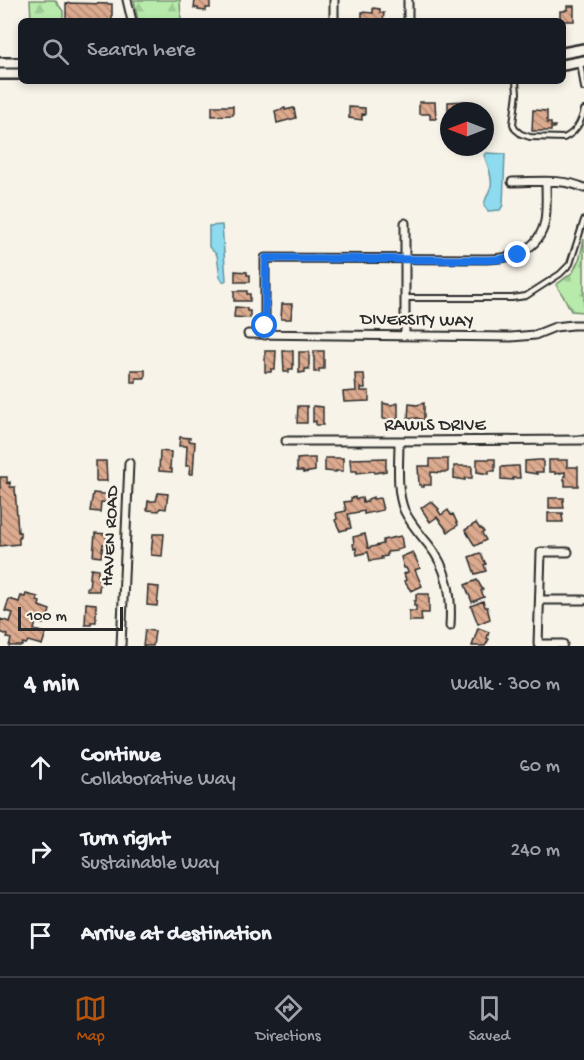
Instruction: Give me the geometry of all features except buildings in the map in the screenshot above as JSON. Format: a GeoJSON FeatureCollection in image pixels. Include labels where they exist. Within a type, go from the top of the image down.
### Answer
{"type":"FeatureCollection","features":[{"type":"Feature","properties":{"kind":"main road"},"geometry":{"type":"LineString","coordinates":[[566,52],[584,49]]}},
{"type":"Feature","properties":{"kind":"main road"},"geometry":{"type":"LineString","coordinates":[[566,65],[582,62]]}},
{"type":"Feature","properties":{"kind":"main road"},"geometry":{"type":"LineString","coordinates":[[0,63],[18,63]]}},
{"type":"Feature","properties":{"kind":"main road"},"geometry":{"type":"LineString","coordinates":[[0,74],[18,74]]}},
{"type":"Feature","properties":{"kind":"street"},"geometry":{"type":"LineString","coordinates":[[128,0],[131,18]]}},
{"type":"Feature","properties":{"kind":"street"},"geometry":{"type":"LineString","coordinates":[[334,0],[334,18]]}},
{"type":"Feature","properties":{"kind":"street"},"geometry":{"type":"LineString","coordinates":[[408,0],[408,18]]}},
{"type":"Feature","properties":{"kind":"street"},"geometry":{"type":"LineString","coordinates":[[512,182],[546,182],[584,188]]}},
{"type":"Feature","properties":{"kind":"street"},"geometry":{"type":"LineString","coordinates":[[265,335],[266,258],[486,260],[518,255],[530,247],[545,222],[546,182]]}},
{"type":"Feature","properties":{"kind":"street"},"geometry":{"type":"LineString","coordinates":[[405,223],[405,336]]}},
{"type":"Feature","properties":{"kind":"street","name":"DIVERSITY WAY"},"geometry":{"type":"LineString","coordinates":[[248,334],[511,337],[534,335],[555,327],[584,325]]}},
{"type":"Feature","properties":{"kind":"street","name":"RAWLS DRIVE"},"geometry":{"type":"LineString","coordinates":[[286,441],[584,440]]}},
{"type":"Feature","properties":{"kind":"street"},"geometry":{"type":"LineString","coordinates":[[399,441],[399,482],[402,504],[411,523],[435,554],[446,574],[450,599],[450,626]]}},
{"type":"Feature","properties":{"kind":"street","name":"HAVEN ROAD"},"geometry":{"type":"LineString","coordinates":[[121,646],[129,463]]}},
{"type":"Feature","properties":{"kind":"street"},"geometry":{"type":"LineString","coordinates":[[563,644],[538,644],[542,552],[568,552]]}},
{"type":"Feature","properties":{"kind":"street"},"geometry":{"type":"LineString","coordinates":[[540,600],[584,600]]}},
{"type":"Feature","properties":{"kind":"lane"},"geometry":{"type":"LineString","coordinates":[[582,62],[584,88]]}},
{"type":"Feature","properties":{"kind":"lane"},"geometry":{"type":"LineString","coordinates":[[516,84],[513,124],[521,134],[530,137],[564,138],[580,124],[584,110]]}},
{"type":"Feature","properties":{"kind":"lane"},"geometry":{"type":"LineString","coordinates":[[405,298],[526,296],[560,274],[570,264],[584,220]]}},
{"type":"Feature","properties":{"kind":"green space"},"geometry":{"type":"Polygon","coordinates":[[[30,0],[55,0],[63,11],[63,18],[31,18],[30,0]]]}},
{"type":"Feature","properties":{"kind":"green space"},"geometry":{"type":"Polygon","coordinates":[[[134,0],[180,0],[181,18],[137,18],[134,0]]]}},
{"type":"Feature","properties":{"kind":"green space"},"geometry":{"type":"Polygon","coordinates":[[[584,239],[584,312],[571,311],[556,285],[573,272],[580,257],[584,239]]]}},
{"type":"Feature","properties":{"kind":"water"},"geometry":{"type":"Polygon","coordinates":[[[505,154],[503,205],[500,210],[488,211],[484,206],[491,186],[484,156],[505,154]]]}},
{"type":"Feature","properties":{"kind":"water"},"geometry":{"type":"Polygon","coordinates":[[[222,225],[226,280],[223,282],[220,277],[217,255],[209,247],[209,226],[222,225]]]}},
{"type":"Feature","properties":{"kind":"route"},"geometry":{"type":"LineString","coordinates":[[265,326],[266,258],[486,260],[518,255]]}}]}
